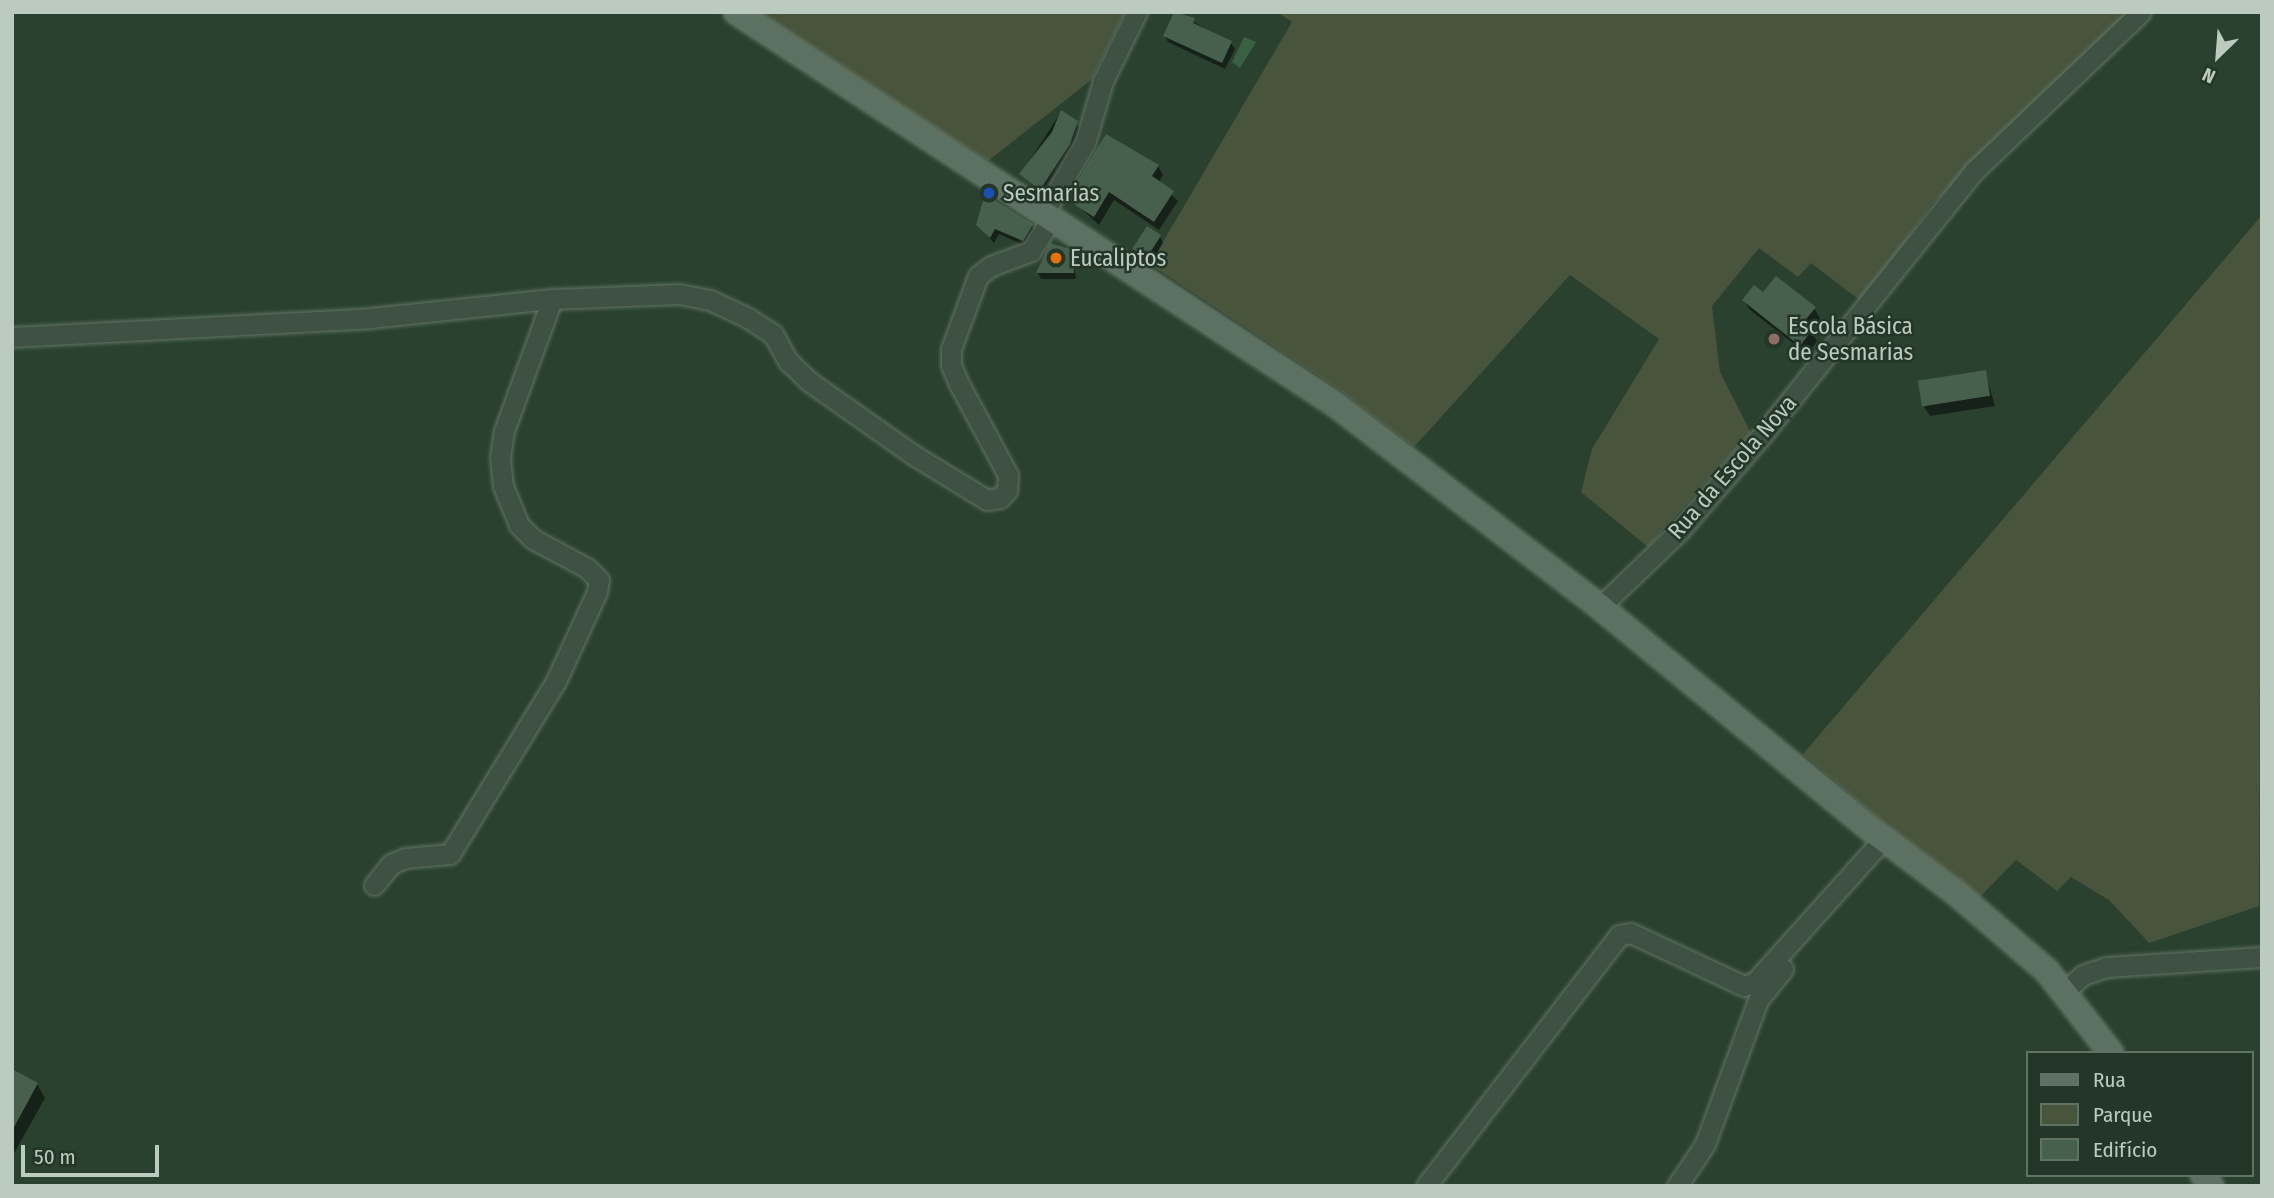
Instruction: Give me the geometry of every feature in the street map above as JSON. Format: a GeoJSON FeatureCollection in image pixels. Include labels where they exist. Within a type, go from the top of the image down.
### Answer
{"type":"FeatureCollection","features":[{"type":"Feature","properties":{"kind":"main road"},"geometry":{"type":"LineString","coordinates":[[736,12],[1049,214],[1336,405],[1600,607],[1889,842],[1956,892],[2064,992],[2108,1051]]}},
{"type":"Feature","properties":{"kind":"street"},"geometry":{"type":"LineString","coordinates":[[12,337],[370,318],[552,299],[679,294],[710,300],[773,334],[788,360],[810,382],[912,454],[987,500],[1000,498],[1007,490],[1009,475],[959,384],[951,365],[951,349],[978,276],[991,266],[1031,251],[1085,143],[1103,81],[1138,12]]}},
{"type":"Feature","properties":{"kind":"street","name":"Rua da Escola Nova"},"geometry":{"type":"LineString","coordinates":[[1600,607],[1681,530],[1975,170],[2141,12]]}},
{"type":"Feature","properties":{"kind":"street"},"geometry":{"type":"LineString","coordinates":[[374,886],[391,864],[405,858],[450,854],[556,681],[597,592],[599,580],[587,568],[533,539],[519,525],[503,486],[500,458],[504,431],[552,299]]}},
{"type":"Feature","properties":{"kind":"street"},"geometry":{"type":"LineString","coordinates":[[1426,1186],[1619,935],[1631,933],[1744,986],[1755,982],[1889,842]]}},
{"type":"Feature","properties":{"kind":"street"},"geometry":{"type":"LineString","coordinates":[[1677,1186],[1705,1144],[1758,1000],[1889,842]]}},
{"type":"Feature","properties":{"kind":"street"},"geometry":{"type":"LineString","coordinates":[[2064,992],[2083,975],[2106,967],[2262,957]]}},
{"type":"Feature","properties":{"kind":"green space"},"geometry":{"type":"Polygon","coordinates":[[[751,12],[1125,12],[1091,80],[988,161],[751,12]]]}},
{"type":"Feature","properties":{"kind":"green space"},"geometry":{"type":"Polygon","coordinates":[[[1277,12],[2133,12],[1932,204],[1862,302],[1811,263],[1798,277],[1759,248],[1712,306],[1720,372],[1751,433],[1648,547],[1581,492],[1592,449],[1659,339],[1570,275],[1414,447],[1338,389],[1150,264],[1292,22],[1277,12]]]}},
{"type":"Feature","properties":{"kind":"green space"},"geometry":{"type":"Polygon","coordinates":[[[2262,215],[2259,906],[2149,943],[2109,900],[2071,877],[2057,891],[2016,860],[1975,902],[1803,754],[2262,215]]]}},
{"type":"Feature","properties":{"kind":"shaded area"},"geometry":{"type":"Polygon","coordinates":[[[1244,37],[1256,42],[1240,68],[1232,62],[1244,37]]]}},
{"type":"Feature","properties":{"kind":"building"},"geometry":{"type":"Polygon","coordinates":[[[1174,12],[1195,18],[1193,23],[1232,41],[1222,63],[1163,36],[1174,12]]]}},
{"type":"Feature","properties":{"kind":"building"},"geometry":{"type":"Polygon","coordinates":[[[1061,110],[1078,121],[1070,144],[1040,190],[1019,174],[1052,132],[1061,110]]]}},
{"type":"Feature","properties":{"kind":"building"},"geometry":{"type":"Polygon","coordinates":[[[1106,134],[1159,165],[1152,176],[1174,191],[1154,222],[1109,192],[1094,217],[1075,205],[1072,190],[1106,134]]]}},
{"type":"Feature","properties":{"kind":"building"},"geometry":{"type":"Polygon","coordinates":[[[985,194],[1033,224],[1023,241],[995,229],[990,238],[976,225],[985,194]]]}},
{"type":"Feature","properties":{"kind":"building"},"geometry":{"type":"Polygon","coordinates":[[[1147,226],[1161,235],[1147,258],[1132,249],[1147,226]]]}},
{"type":"Feature","properties":{"kind":"building"},"geometry":{"type":"Polygon","coordinates":[[[1050,243],[1073,250],[1074,273],[1036,273],[1050,243]]]}},
{"type":"Feature","properties":{"kind":"building"},"geometry":{"type":"Polygon","coordinates":[[[1776,276],[1816,307],[1803,323],[1812,330],[1800,346],[1742,300],[1754,285],[1763,292],[1776,276]]]}},
{"type":"Feature","properties":{"kind":"building"},"geometry":{"type":"Polygon","coordinates":[[[1986,370],[1990,396],[1922,406],[1918,381],[1986,370]]]}},
{"type":"Feature","properties":{"kind":"building"},"geometry":{"type":"Polygon","coordinates":[[[12,1069],[38,1083],[12,1131],[12,1069]]]}},
{"type":"Feature","properties":{"kind":"place","name":"Sesmarias"},"geometry":{"type":"Point","coordinates":[989,193]}},
{"type":"Feature","properties":{"kind":"place","name":"Eucaliptos"},"geometry":{"type":"Point","coordinates":[1056,258]}},
{"type":"Feature","properties":{"kind":"place","name":"Escola Básica de Sesmarias"},"geometry":{"type":"Point","coordinates":[1774,339]}}]}
